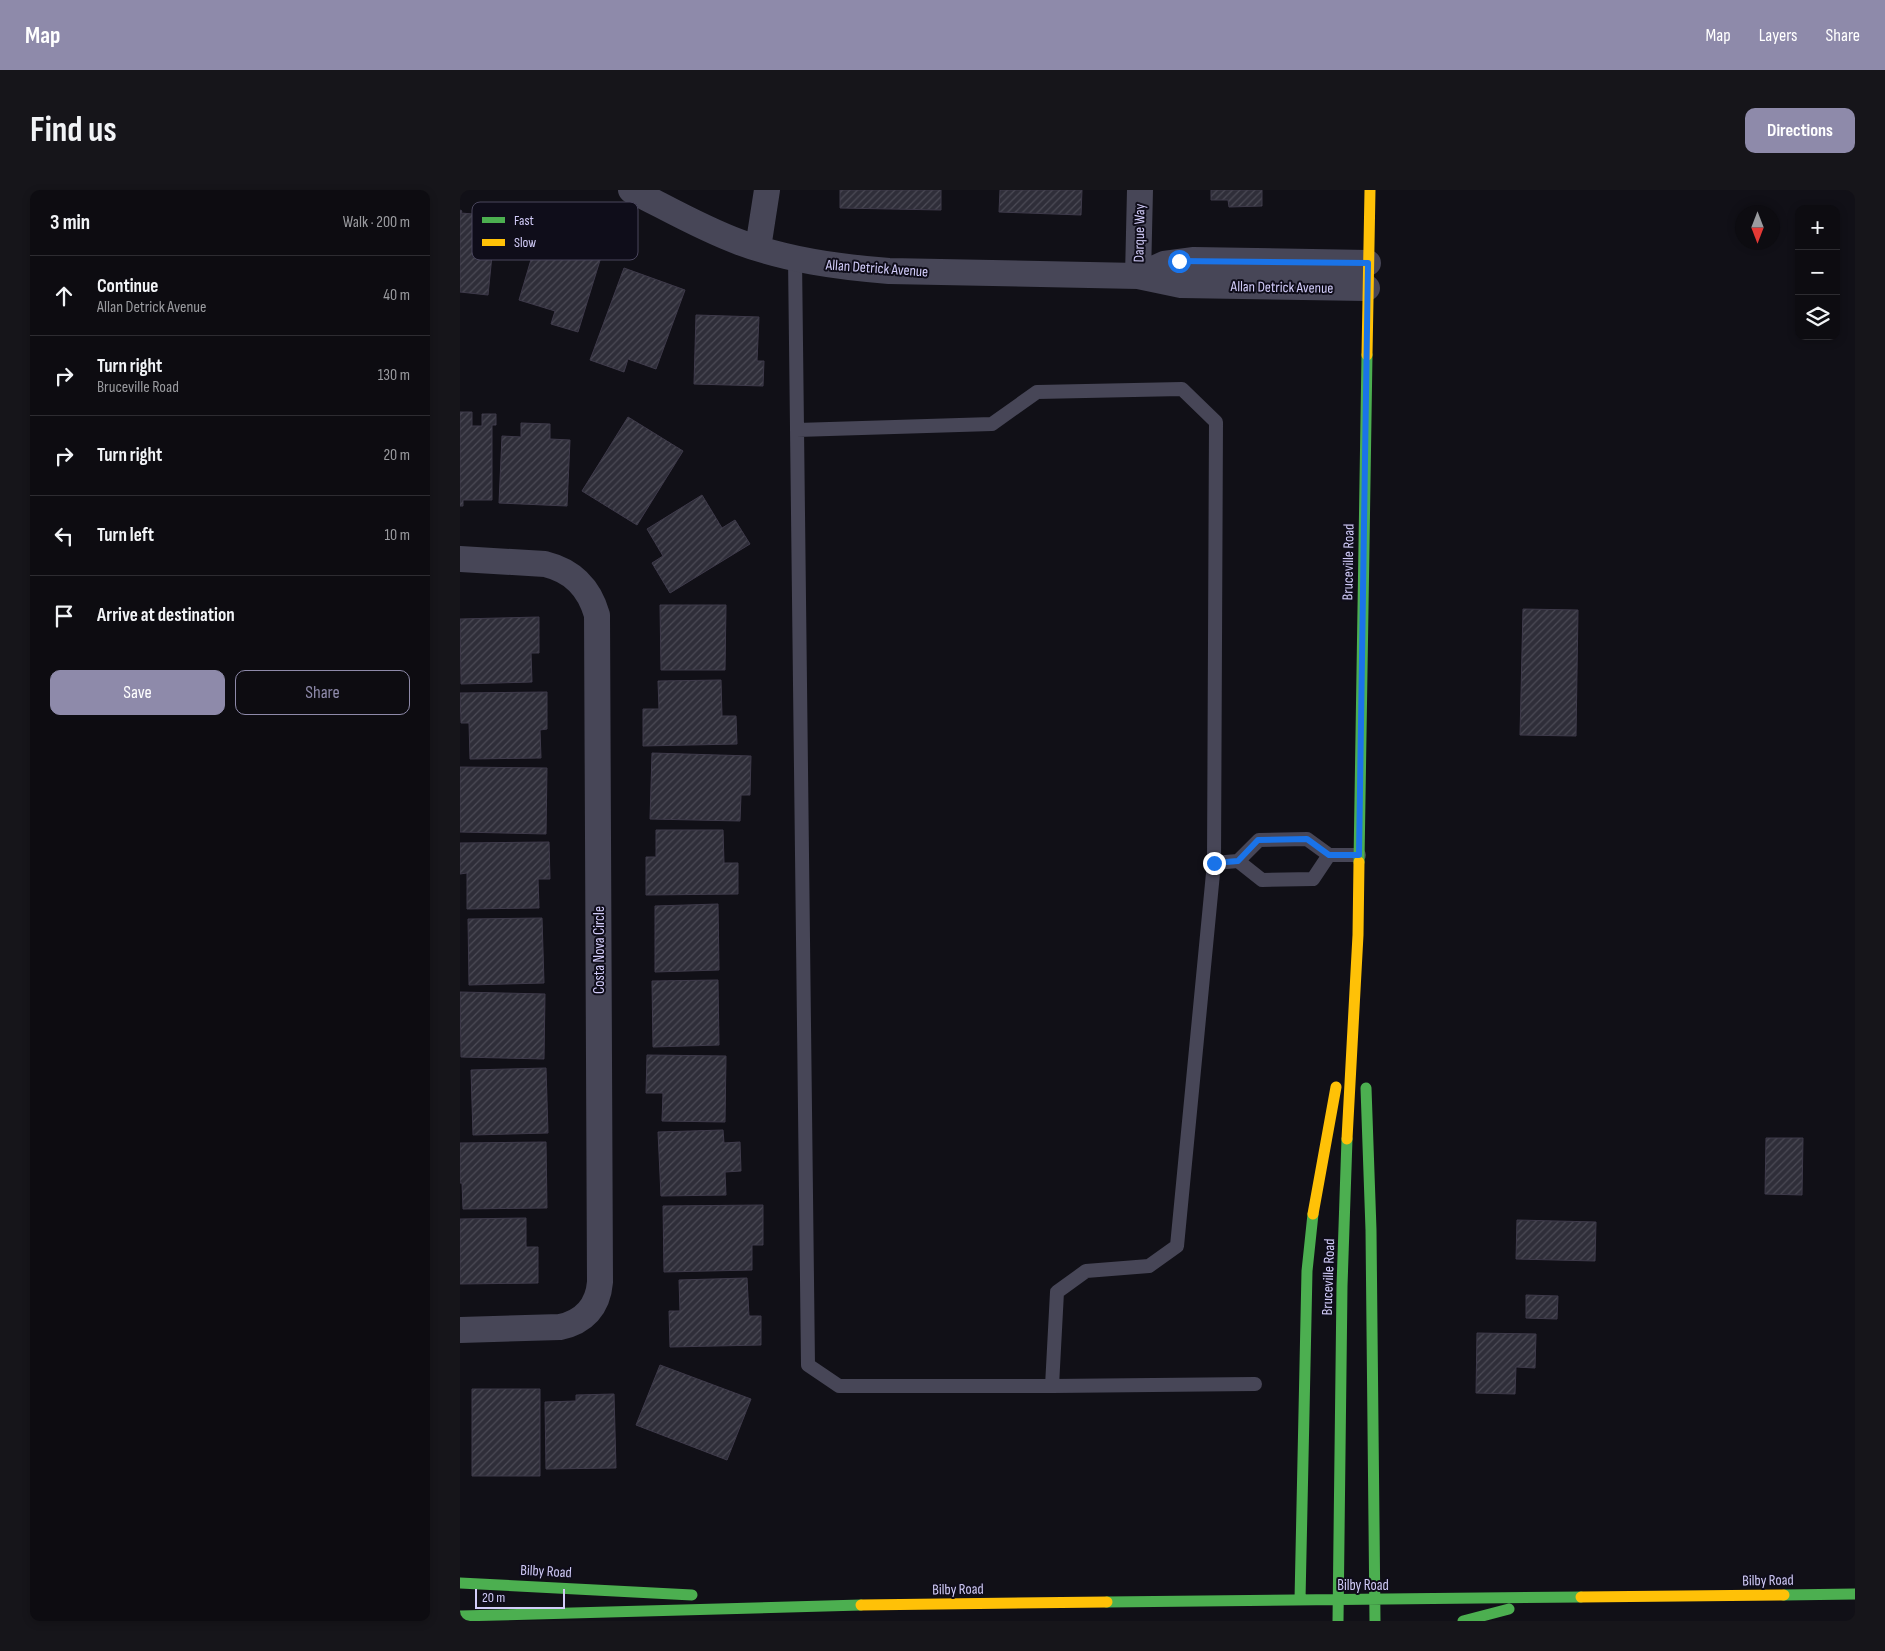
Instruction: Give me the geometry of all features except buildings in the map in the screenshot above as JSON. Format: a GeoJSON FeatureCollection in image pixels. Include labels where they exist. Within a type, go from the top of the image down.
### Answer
{"type":"FeatureCollection","features":[{"type":"Feature","properties":{"kind":"main road","name":"Bruceville Road"},"geometry":{"type":"LineString","coordinates":[[1338,1621],[1342,1286],[1358,935],[1370,190]]}},
{"type":"Feature","properties":{"kind":"main road","name":"Bruceville Road"},"geometry":{"type":"LineString","coordinates":[[1358,935],[1364,1043]]}},
{"type":"Feature","properties":{"kind":"main road"},"geometry":{"type":"LineString","coordinates":[[1300,1600],[1307,1271],[1310,1234],[1331,1111],[1354,1011]]}},
{"type":"Feature","properties":{"kind":"main road"},"geometry":{"type":"LineString","coordinates":[[1365,1073],[1371,1240],[1375,1621]]}},
{"type":"Feature","properties":{"kind":"main road","name":"Bilby Road"},"geometry":{"type":"LineString","coordinates":[[460,1583],[702,1595]]}},
{"type":"Feature","properties":{"kind":"main road","name":"Bilby Road"},"geometry":{"type":"LineString","coordinates":[[460,1616],[871,1605],[1855,1594]]}},
{"type":"Feature","properties":{"kind":"main road","name":"Bilby Road"},"geometry":{"type":"LineString","coordinates":[[732,1597],[871,1605]]}},
{"type":"Feature","properties":{"kind":"main road"},"geometry":{"type":"LineString","coordinates":[[1463,1621],[1474,1616],[1522,1607],[1554,1597]]}},
{"type":"Feature","properties":{"kind":"street","name":"Allan Detrick Avenue"},"geometry":{"type":"LineString","coordinates":[[631,190],[701,226],[739,242],[796,258],[836,266],[889,271],[1138,276],[1164,264],[1194,260],[1368,276]]}},
{"type":"Feature","properties":{"kind":"street"},"geometry":{"type":"LineString","coordinates":[[758,248],[767,190]]}},
{"type":"Feature","properties":{"kind":"street","name":"Darque Way"},"geometry":{"type":"LineString","coordinates":[[1138,276],[1140,190]]}},
{"type":"Feature","properties":{"kind":"street","name":"Costa Nova Circle"},"geometry":{"type":"LineString","coordinates":[[460,559],[545,564],[556,567],[578,579],[587,590],[597,615],[600,1282],[596,1303],[581,1320],[571,1325],[560,1327],[460,1330]]}},
{"type":"Feature","properties":{"kind":"lane"},"geometry":{"type":"LineString","coordinates":[[796,258],[808,1365],[839,1386],[1255,1384]]}},
{"type":"Feature","properties":{"kind":"lane"},"geometry":{"type":"LineString","coordinates":[[798,430],[992,424],[1037,392],[1182,389],[1216,422],[1214,863],[1177,1246],[1149,1266],[1086,1271],[1057,1292],[1052,1386]]}},
{"type":"Feature","properties":{"kind":"lane"},"geometry":{"type":"LineString","coordinates":[[1214,863],[1238,861],[1258,840],[1307,839],[1329,855],[1359,855]]}},
{"type":"Feature","properties":{"kind":"lane"},"geometry":{"type":"LineString","coordinates":[[1238,861],[1262,880],[1313,879],[1329,855]]}},
{"type":"Feature","properties":{"kind":"lane"},"geometry":{"type":"LineString","coordinates":[[871,1605],[871,1621]]}},
{"type":"Feature","properties":{"kind":"traffic: fast"},"geometry":{"type":"LineString","coordinates":[[1359,862],[1367,355]]}},
{"type":"Feature","properties":{"kind":"traffic: fast"},"geometry":{"type":"LineString","coordinates":[[1366,1088],[1371,1230],[1375,1621]]}},
{"type":"Feature","properties":{"kind":"traffic: fast"},"geometry":{"type":"LineString","coordinates":[[1338,1621],[1342,1286],[1347,1139]]}},
{"type":"Feature","properties":{"kind":"traffic: fast"},"geometry":{"type":"LineString","coordinates":[[1300,1600],[1307,1271],[1313,1214]]}},
{"type":"Feature","properties":{"kind":"traffic: fast"},"geometry":{"type":"LineString","coordinates":[[460,1583],[692,1595]]}},
{"type":"Feature","properties":{"kind":"traffic: fast"},"geometry":{"type":"LineString","coordinates":[[1784,1595],[1855,1594]]}},
{"type":"Feature","properties":{"kind":"traffic: fast"},"geometry":{"type":"LineString","coordinates":[[1107,1602],[1581,1597]]}},
{"type":"Feature","properties":{"kind":"traffic: fast"},"geometry":{"type":"LineString","coordinates":[[460,1616],[861,1605]]}},
{"type":"Feature","properties":{"kind":"traffic: fast"},"geometry":{"type":"LineString","coordinates":[[1463,1621],[1509,1609]]}},
{"type":"Feature","properties":{"kind":"traffic: slow"},"geometry":{"type":"LineString","coordinates":[[1367,355],[1370,190]]}},
{"type":"Feature","properties":{"kind":"traffic: slow"},"geometry":{"type":"LineString","coordinates":[[1347,1139],[1358,935],[1359,862]]}},
{"type":"Feature","properties":{"kind":"traffic: slow"},"geometry":{"type":"LineString","coordinates":[[1313,1214],[1336,1087]]}},
{"type":"Feature","properties":{"kind":"traffic: slow"},"geometry":{"type":"LineString","coordinates":[[1581,1597],[1784,1595]]}},
{"type":"Feature","properties":{"kind":"traffic: slow"},"geometry":{"type":"LineString","coordinates":[[861,1605],[1107,1602]]}},
{"type":"Feature","properties":{"kind":"route"},"geometry":{"type":"LineString","coordinates":[[1179,261],[1368,263],[1359,855],[1329,855],[1307,839],[1258,840],[1238,861],[1214,863]]}}]}
